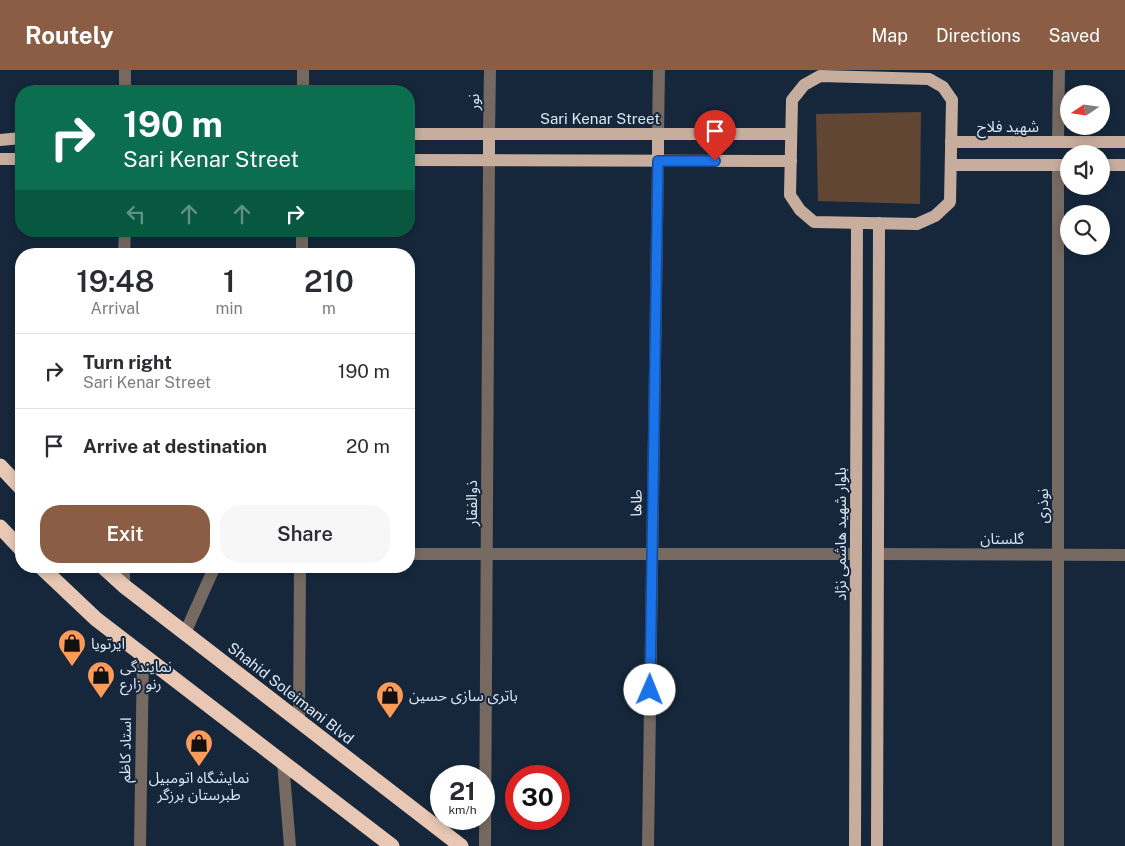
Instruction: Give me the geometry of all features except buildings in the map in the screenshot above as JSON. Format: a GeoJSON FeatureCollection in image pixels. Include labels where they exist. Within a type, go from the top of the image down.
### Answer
{"type":"FeatureCollection","features":[{"type":"Feature","properties":{"kind":"highway"},"geometry":{"type":"LineString","coordinates":[[0,466],[15,482]]}},
{"type":"Feature","properties":{"kind":"highway"},"geometry":{"type":"LineString","coordinates":[[0,527],[15,543]]}},
{"type":"Feature","properties":{"kind":"highway"},"geometry":{"type":"LineString","coordinates":[[47,573],[96,619],[392,846]]}},
{"type":"Feature","properties":{"kind":"highway","name":"Shahid Soleimani Blvd"},"geometry":{"type":"LineString","coordinates":[[110,573],[185,634],[461,846]]}},
{"type":"Feature","properties":{"kind":"main road"},"geometry":{"type":"LineString","coordinates":[[879,74],[929,79],[943,87],[952,100],[950,202],[935,216],[917,224],[814,222],[800,210],[790,195],[792,100],[804,85],[820,76],[879,74]]}},
{"type":"Feature","properties":{"kind":"main road","name":"Sari Kenar Street"},"geometry":{"type":"LineString","coordinates":[[415,134],[791,134]]}},
{"type":"Feature","properties":{"kind":"main road"},"geometry":{"type":"LineString","coordinates":[[489,134],[489,160]]}},
{"type":"Feature","properties":{"kind":"main road"},"geometry":{"type":"LineString","coordinates":[[658,134],[658,161]]}},
{"type":"Feature","properties":{"kind":"main road"},"geometry":{"type":"LineString","coordinates":[[0,140],[15,139]]}},
{"type":"Feature","properties":{"kind":"main road","name":"شهید فلاح"},"geometry":{"type":"LineString","coordinates":[[951,142],[1125,142]]}},
{"type":"Feature","properties":{"kind":"main road"},"geometry":{"type":"LineString","coordinates":[[0,159],[15,159]]}},
{"type":"Feature","properties":{"kind":"main road"},"geometry":{"type":"LineString","coordinates":[[415,160],[791,161]]}},
{"type":"Feature","properties":{"kind":"main road"},"geometry":{"type":"LineString","coordinates":[[951,165],[1060,165]]}},
{"type":"Feature","properties":{"kind":"main road"},"geometry":{"type":"LineString","coordinates":[[1110,165],[1125,165]]}},
{"type":"Feature","properties":{"kind":"main road","name":"بلوار شهید هاشمی نژاد"},"geometry":{"type":"LineString","coordinates":[[855,846],[857,223]]}},
{"type":"Feature","properties":{"kind":"main road"},"geometry":{"type":"LineString","coordinates":[[877,846],[879,223]]}},
{"type":"Feature","properties":{"kind":"main road"},"geometry":{"type":"LineString","coordinates":[[856,554],[878,554]]}},
{"type":"Feature","properties":{"kind":"street"},"geometry":{"type":"LineString","coordinates":[[125,70],[125,85]]}},
{"type":"Feature","properties":{"kind":"street"},"geometry":{"type":"LineString","coordinates":[[302,85],[303,70]]}},
{"type":"Feature","properties":{"kind":"street","name":"نور"},"geometry":{"type":"LineString","coordinates":[[489,134],[490,70]]}},
{"type":"Feature","properties":{"kind":"street"},"geometry":{"type":"LineString","coordinates":[[658,134],[659,70]]}},
{"type":"Feature","properties":{"kind":"street"},"geometry":{"type":"LineString","coordinates":[[1058,142],[1059,70]]}},
{"type":"Feature","properties":{"kind":"street","name":"ذوالفقار"},"geometry":{"type":"LineString","coordinates":[[485,846],[489,160]]}},
{"type":"Feature","properties":{"kind":"street","name":"طاها"},"geometry":{"type":"LineString","coordinates":[[648,846],[658,161]]}},
{"type":"Feature","properties":{"kind":"street","name":"نوذری"},"geometry":{"type":"LineString","coordinates":[[1058,846],[1058,554],[1064,195]]}},
{"type":"Feature","properties":{"kind":"street"},"geometry":{"type":"LineString","coordinates":[[415,554],[856,554]]}},
{"type":"Feature","properties":{"kind":"street","name":"گلستان"},"geometry":{"type":"LineString","coordinates":[[878,554],[1125,555]]}},
{"type":"Feature","properties":{"kind":"street"},"geometry":{"type":"LineString","coordinates":[[124,573],[124,586]]}},
{"type":"Feature","properties":{"kind":"street"},"geometry":{"type":"LineString","coordinates":[[185,634],[212,573]]}},
{"type":"Feature","properties":{"kind":"street"},"geometry":{"type":"LineString","coordinates":[[299,722],[300,573]]}},
{"type":"Feature","properties":{"kind":"street","name":"استاد کاظم"},"geometry":{"type":"LineString","coordinates":[[140,846],[143,655]]}},
{"type":"Feature","properties":{"kind":"street"},"geometry":{"type":"LineString","coordinates":[[283,762],[290,846]]}},
{"type":"Feature","properties":{"kind":"shaded area"},"geometry":{"type":"Polygon","coordinates":[[[921,112],[920,204],[818,201],[816,114],[921,112]]]}},
{"type":"Feature","properties":{"kind":"place","name":"ایرتویا"},"geometry":{"type":"Point","coordinates":[72,667]}},
{"type":"Feature","properties":{"kind":"place","name":"نمایندگی رنو زارع"},"geometry":{"type":"Point","coordinates":[101,699]}},
{"type":"Feature","properties":{"kind":"place","name":"باتری سازی حسین"},"geometry":{"type":"Point","coordinates":[390,719]}},
{"type":"Feature","properties":{"kind":"place","name":"نمایشگاه اتومبیل طبرستان برزگر"},"geometry":{"type":"Point","coordinates":[199,767]}},
{"type":"Feature","properties":{"kind":"route"},"geometry":{"type":"LineString","coordinates":[[650,690],[658,161],[715,161]]}}]}
